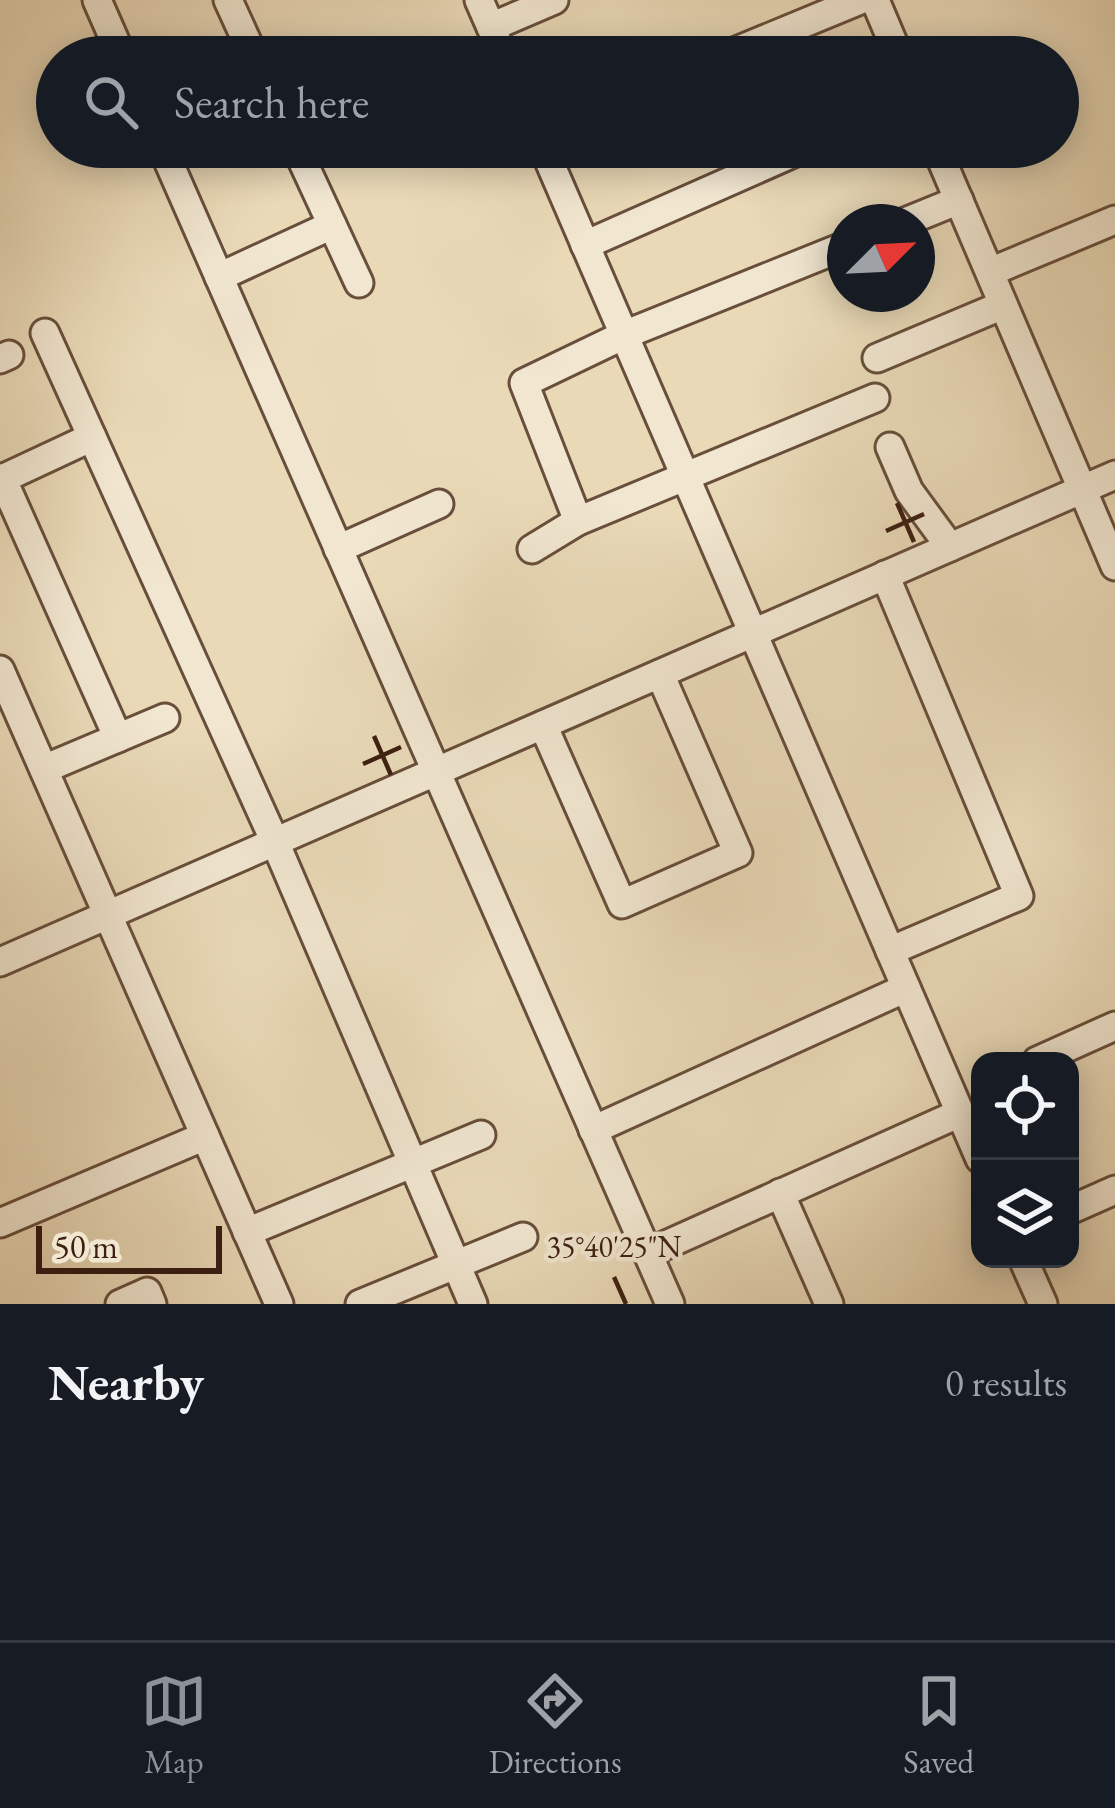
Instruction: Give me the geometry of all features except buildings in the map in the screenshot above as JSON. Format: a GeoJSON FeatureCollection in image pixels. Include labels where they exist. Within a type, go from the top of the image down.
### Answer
{"type":"FeatureCollection","features":[{"type":"Feature","properties":{"kind":"street"},"geometry":{"type":"LineString","coordinates":[[97,0],[113,36]]}},
{"type":"Feature","properties":{"kind":"street"},"geometry":{"type":"LineString","coordinates":[[228,0],[244,36]]}},
{"type":"Feature","properties":{"kind":"street"},"geometry":{"type":"LineString","coordinates":[[479,0],[495,36]]}},
{"type":"Feature","properties":{"kind":"street"},"geometry":{"type":"LineString","coordinates":[[491,27],[554,0]]}},
{"type":"Feature","properties":{"kind":"street"},"geometry":{"type":"LineString","coordinates":[[773,36],[860,0]]}},
{"type":"Feature","properties":{"kind":"street"},"geometry":{"type":"LineString","coordinates":[[875,0],[890,36]]}},
{"type":"Feature","properties":{"kind":"street"},"geometry":{"type":"LineString","coordinates":[[171,168],[648,1253],[659,1301]]}},
{"type":"Feature","properties":{"kind":"street"},"geometry":{"type":"LineString","coordinates":[[306,168],[359,283]]}},
{"type":"Feature","properties":{"kind":"street"},"geometry":{"type":"LineString","coordinates":[[552,168],[906,988],[965,1100],[648,1253]]}},
{"type":"Feature","properties":{"kind":"street"},"geometry":{"type":"LineString","coordinates":[[585,245],[759,168]]}},
{"type":"Feature","properties":{"kind":"street"},"geometry":{"type":"LineString","coordinates":[[946,168],[1115,566]]}},
{"type":"Feature","properties":{"kind":"street"},"geometry":{"type":"LineString","coordinates":[[935,210],[959,200]]}},
{"type":"Feature","properties":{"kind":"street"},"geometry":{"type":"LineString","coordinates":[[990,272],[1115,220]]}},
{"type":"Feature","properties":{"kind":"street"},"geometry":{"type":"LineString","coordinates":[[219,278],[332,225]]}},
{"type":"Feature","properties":{"kind":"street"},"geometry":{"type":"LineString","coordinates":[[578,521],[524,383],[624,334],[827,253]]}},
{"type":"Feature","properties":{"kind":"street"},"geometry":{"type":"LineString","coordinates":[[877,358],[1004,305]]}},
{"type":"Feature","properties":{"kind":"street"},"geometry":{"type":"LineString","coordinates":[[45,333],[275,842],[472,1304]]}},
{"type":"Feature","properties":{"kind":"street"},"geometry":{"type":"LineString","coordinates":[[532,548],[578,521],[875,398]]}},
{"type":"Feature","properties":{"kind":"street"},"geometry":{"type":"LineString","coordinates":[[92,437],[1,479],[118,738]]}},
{"type":"Feature","properties":{"kind":"street"},"geometry":{"type":"LineString","coordinates":[[890,447],[909,490],[950,547]]}},
{"type":"Feature","properties":{"kind":"street"},"geometry":{"type":"LineString","coordinates":[[0,962],[1115,475]]}},
{"type":"Feature","properties":{"kind":"street"},"geometry":{"type":"LineString","coordinates":[[338,549],[440,504]]}},
{"type":"Feature","properties":{"kind":"street"},"geometry":{"type":"LineString","coordinates":[[885,575],[1019,896],[890,951]]}},
{"type":"Feature","properties":{"kind":"street"},"geometry":{"type":"LineString","coordinates":[[0,670],[279,1304]]}},
{"type":"Feature","properties":{"kind":"street"},"geometry":{"type":"LineString","coordinates":[[543,725],[622,904],[661,887],[738,853],[660,674]]}},
{"type":"Feature","properties":{"kind":"street"},"geometry":{"type":"LineString","coordinates":[[44,769],[165,718]]}},
{"type":"Feature","properties":{"kind":"street"},"geometry":{"type":"LineString","coordinates":[[593,1130],[906,988]]}},
{"type":"Feature","properties":{"kind":"street"},"geometry":{"type":"LineString","coordinates":[[1057,1052],[1115,1026]]}},
{"type":"Feature","properties":{"kind":"street"},"geometry":{"type":"LineString","coordinates":[[247,1232],[481,1135]]}},
{"type":"Feature","properties":{"kind":"street"},"geometry":{"type":"LineString","coordinates":[[0,1223],[205,1136]]}},
{"type":"Feature","properties":{"kind":"street"},"geometry":{"type":"LineString","coordinates":[[1079,1206],[1115,1190]]}},
{"type":"Feature","properties":{"kind":"street"},"geometry":{"type":"LineString","coordinates":[[780,1193],[829,1304]]}},
{"type":"Feature","properties":{"kind":"street"},"geometry":{"type":"LineString","coordinates":[[360,1304],[523,1237]]}},
{"type":"Feature","properties":{"kind":"street"},"geometry":{"type":"LineString","coordinates":[[1027,1268],[1043,1304]]}},
{"type":"Feature","properties":{"kind":"street"},"geometry":{"type":"LineString","coordinates":[[120,1304],[147,1292],[152,1304]]}}]}
